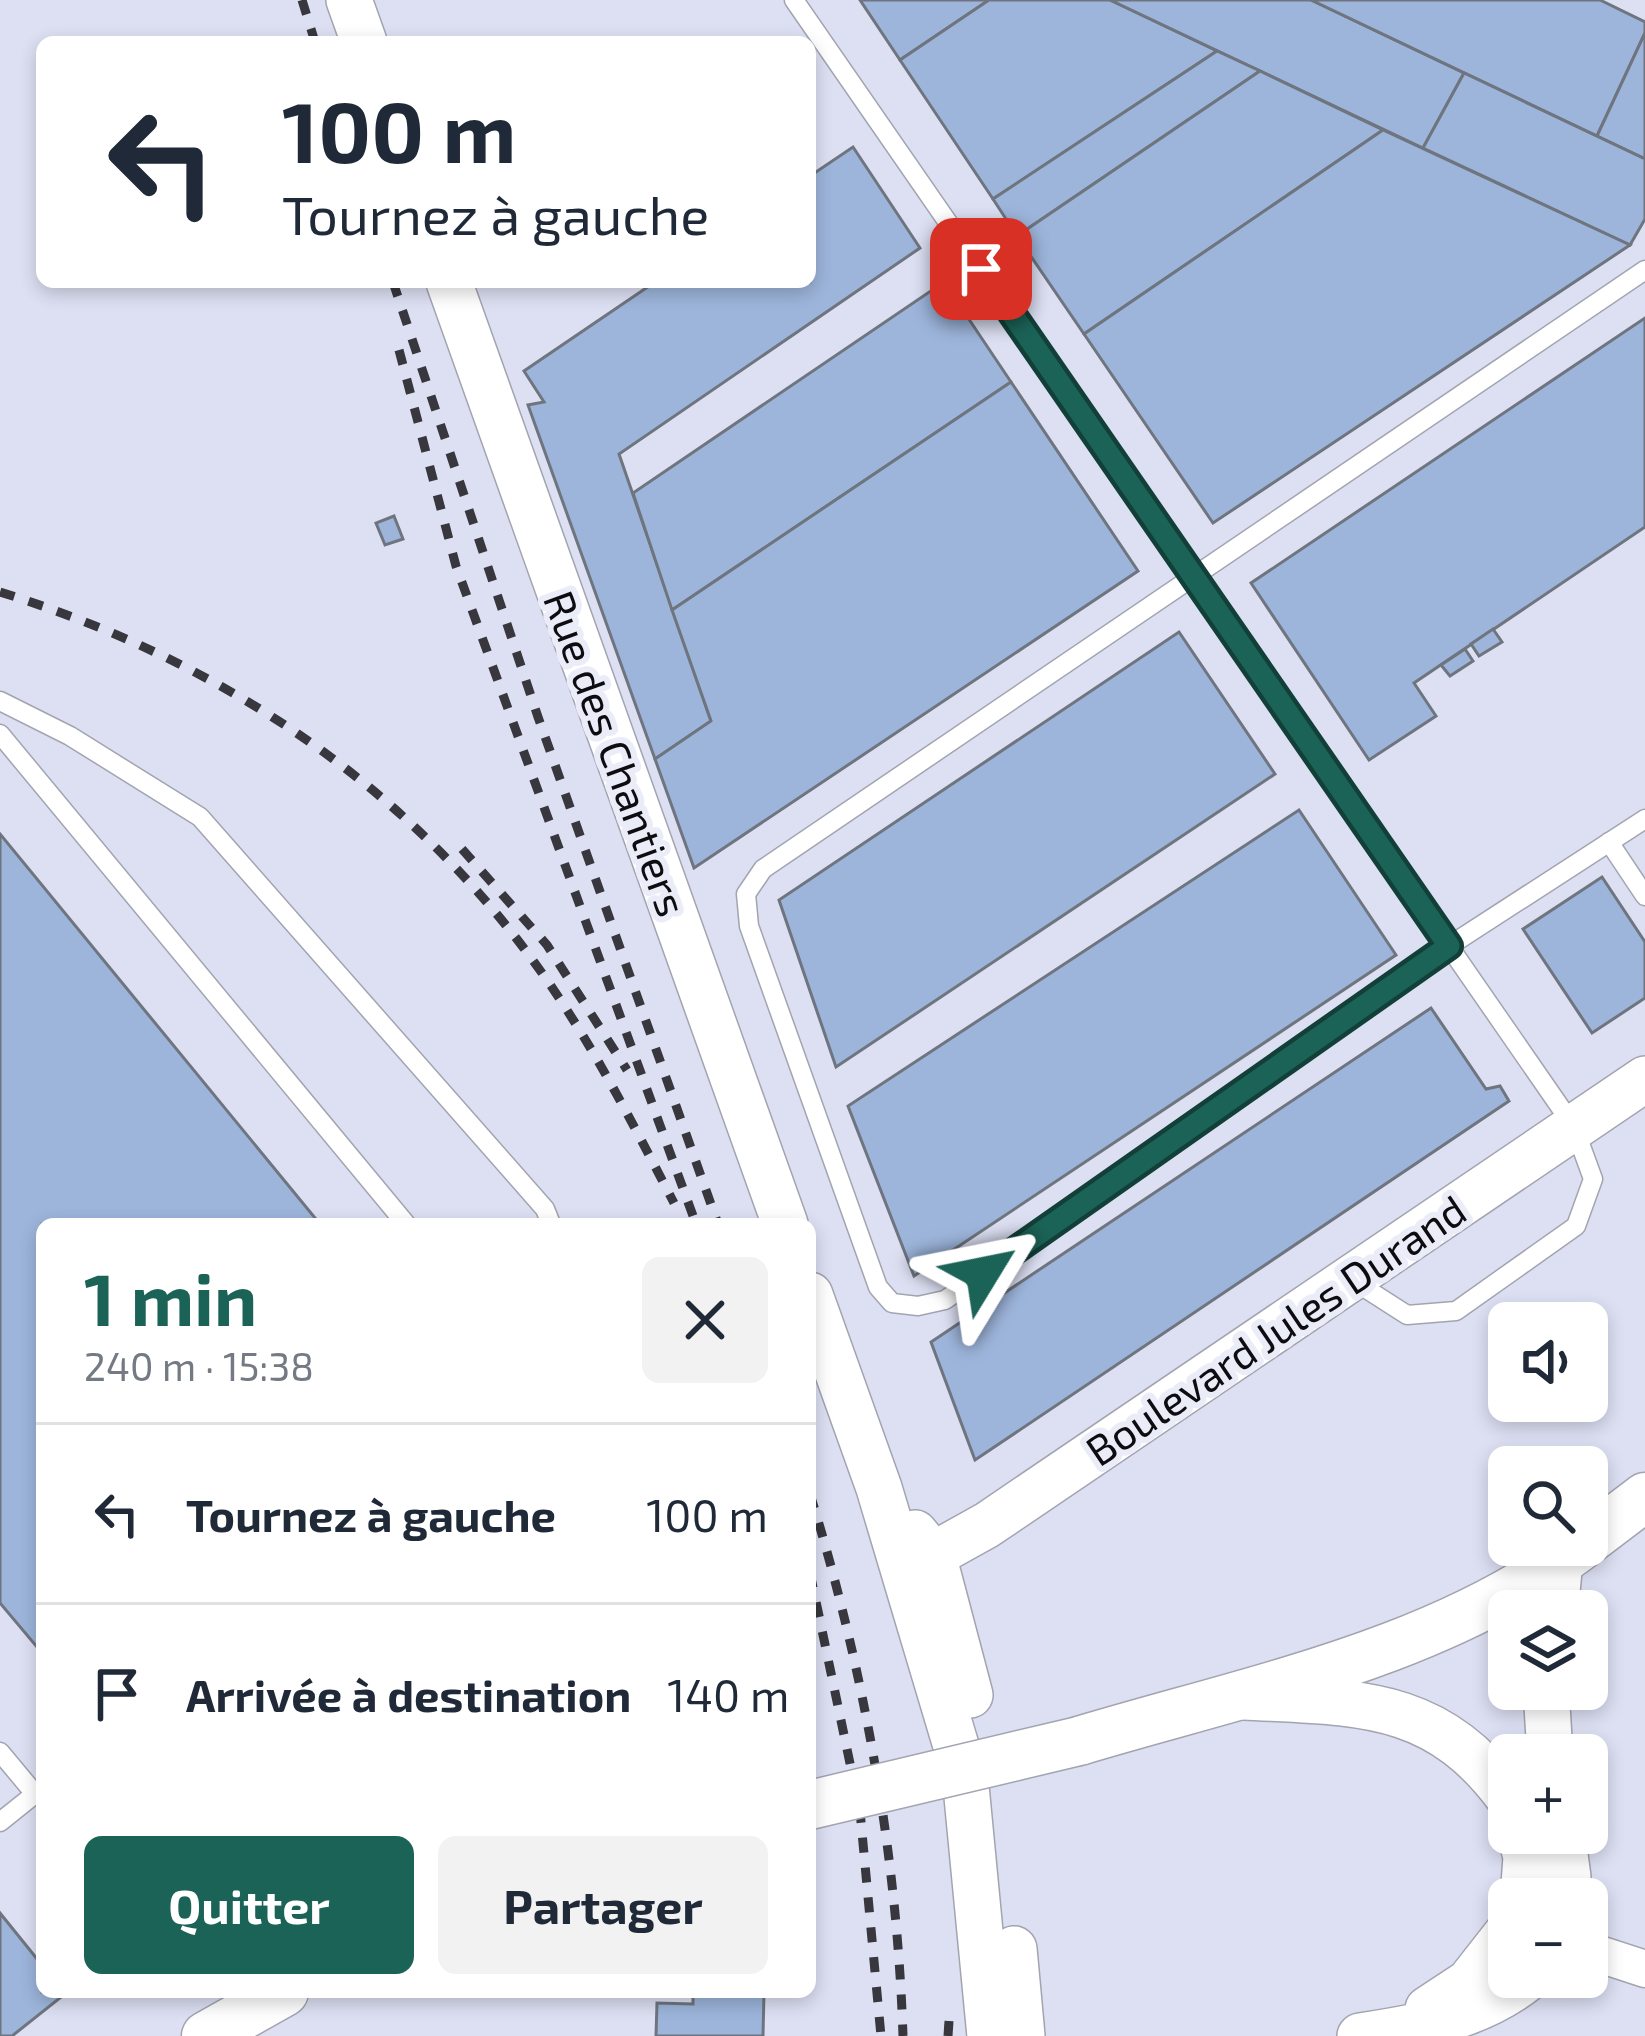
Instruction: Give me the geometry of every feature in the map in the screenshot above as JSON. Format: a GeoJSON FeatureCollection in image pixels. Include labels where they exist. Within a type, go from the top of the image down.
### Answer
{"type":"FeatureCollection","features":[{"type":"Feature","properties":{"kind":"main road"},"geometry":{"type":"LineString","coordinates":[[1608,1525],[1645,1497]]}},
{"type":"Feature","properties":{"kind":"main road"},"geometry":{"type":"LineString","coordinates":[[816,1804],[1079,1741],[1361,1656],[1462,1617],[1548,1566]]}},
{"type":"Feature","properties":{"kind":"main road"},"geometry":{"type":"LineString","coordinates":[[206,2036],[273,1998]]}},
{"type":"Feature","properties":{"kind":"street"},"geometry":{"type":"LineString","coordinates":[[349,0],[362,36]]}},
{"type":"Feature","properties":{"kind":"street","name":"Rue des Chantiers"},"geometry":{"type":"LineString","coordinates":[[451,288],[782,1218]]}},
{"type":"Feature","properties":{"kind":"street","name":"Boulevard Jules Durand"},"geometry":{"type":"LineString","coordinates":[[918,1560],[987,1525],[1643,1080]]}},
{"type":"Feature","properties":{"kind":"street"},"geometry":{"type":"LineString","coordinates":[[816,1312],[879,1489],[918,1560],[993,1787],[1022,2036]]}},
{"type":"Feature","properties":{"kind":"street"},"geometry":{"type":"LineString","coordinates":[[918,1560],[964,1776],[990,2036]]}},
{"type":"Feature","properties":{"kind":"street"},"geometry":{"type":"LineString","coordinates":[[1229,1696],[1351,1703],[1434,1724],[1479,1756],[1488,1769]]}},
{"type":"Feature","properties":{"kind":"street"},"geometry":{"type":"LineString","coordinates":[[1608,1957],[1645,1969]]}},
{"type":"Feature","properties":{"kind":"street"},"geometry":{"type":"LineString","coordinates":[[1378,2033],[1469,1982],[1488,1958]]}},
{"type":"Feature","properties":{"kind":"street"},"geometry":{"type":"LineString","coordinates":[[1378,2033],[1464,2015],[1502,1998]]}},
{"type":"Feature","properties":{"kind":"lane"},"geometry":{"type":"LineString","coordinates":[[794,0],[1574,1127],[1593,1179],[1576,1226],[1456,1311],[1407,1315],[1349,1278]]}},
{"type":"Feature","properties":{"kind":"lane"},"geometry":{"type":"LineString","coordinates":[[1645,270],[763,869],[746,894],[749,926],[878,1287],[892,1303],[918,1306],[945,1300],[1449,946],[1645,819]]}},
{"type":"Feature","properties":{"kind":"lane"},"geometry":{"type":"LineString","coordinates":[[0,701],[70,736],[200,817],[545,1209],[548,1218]]}},
{"type":"Feature","properties":{"kind":"lane"},"geometry":{"type":"LineString","coordinates":[[0,734],[401,1218]]}},
{"type":"Feature","properties":{"kind":"lane"},"geometry":{"type":"LineString","coordinates":[[1609,842],[1645,896]]}},
{"type":"Feature","properties":{"kind":"lane"},"geometry":{"type":"LineString","coordinates":[[0,1752],[36,1793]]}},
{"type":"Feature","properties":{"kind":"lane"},"geometry":{"type":"LineString","coordinates":[[0,1822],[36,1796]]}},
{"type":"Feature","properties":{"kind":"shaded area"},"geometry":{"type":"Polygon","coordinates":[[[0,0],[1645,0],[1645,2036],[0,2036],[0,0]]]}},
{"type":"Feature","properties":{"kind":"building"},"geometry":{"type":"Polygon","coordinates":[[[860,0],[989,0],[900,60],[860,0]]]}},
{"type":"Feature","properties":{"kind":"building"},"geometry":{"type":"Polygon","coordinates":[[[989,0],[1110,0],[1217,51],[993,199],[900,60],[989,0]]]}},
{"type":"Feature","properties":{"kind":"building"},"geometry":{"type":"Polygon","coordinates":[[[1110,0],[1311,0],[1464,73],[1423,148],[1110,0]]]}},
{"type":"Feature","properties":{"kind":"building"},"geometry":{"type":"Polygon","coordinates":[[[1311,0],[1600,0],[1645,22],[1645,33],[1597,136],[1311,0]]]}},
{"type":"Feature","properties":{"kind":"building"},"geometry":{"type":"Polygon","coordinates":[[[1645,33],[1645,159],[1597,136],[1645,33]]]}},
{"type":"Feature","properties":{"kind":"building"},"geometry":{"type":"Polygon","coordinates":[[[1217,51],[1260,71],[1017,236],[993,199],[1217,51]]]}},
{"type":"Feature","properties":{"kind":"building"},"geometry":{"type":"Polygon","coordinates":[[[1260,71],[1383,130],[1084,334],[1017,236],[1260,71]]]}},
{"type":"Feature","properties":{"kind":"building"},"geometry":{"type":"Polygon","coordinates":[[[1464,73],[1645,159],[1645,219],[1630,245],[1423,148],[1464,73]]]}},
{"type":"Feature","properties":{"kind":"building"},"geometry":{"type":"Polygon","coordinates":[[[1383,130],[1630,245],[1213,523],[1084,334],[1383,130]]]}},
{"type":"Feature","properties":{"kind":"building"},"geometry":{"type":"Polygon","coordinates":[[[853,147],[920,248],[619,454],[711,721],[655,759],[528,405],[544,402],[524,371],[646,288],[816,288],[816,172],[853,147]]]}},
{"type":"Feature","properties":{"kind":"building"},"geometry":{"type":"Polygon","coordinates":[[[944,282],[1011,382],[672,610],[633,493],[944,282]]]}},
{"type":"Feature","properties":{"kind":"building"},"geometry":{"type":"Polygon","coordinates":[[[1645,318],[1645,527],[1414,683],[1436,716],[1369,760],[1251,583],[1645,318]]]}},
{"type":"Feature","properties":{"kind":"building"},"geometry":{"type":"Polygon","coordinates":[[[1011,382],[1138,571],[694,868],[655,759],[711,721],[672,610],[1011,382]]]}},
{"type":"Feature","properties":{"kind":"building"},"geometry":{"type":"Polygon","coordinates":[[[394,516],[403,539],[385,545],[376,523],[394,516]]]}},
{"type":"Feature","properties":{"kind":"building"},"geometry":{"type":"Polygon","coordinates":[[[1493,629],[1502,642],[1479,656],[1471,644],[1493,629]]]}},
{"type":"Feature","properties":{"kind":"building"},"geometry":{"type":"Polygon","coordinates":[[[1179,632],[1275,774],[836,1067],[779,900],[1179,632]]]}},
{"type":"Feature","properties":{"kind":"building"},"geometry":{"type":"Polygon","coordinates":[[[1465,649],[1473,661],[1450,676],[1441,665],[1465,649]]]}},
{"type":"Feature","properties":{"kind":"building"},"geometry":{"type":"Polygon","coordinates":[[[1299,810],[1396,955],[914,1276],[848,1106],[1299,810]]]}},
{"type":"Feature","properties":{"kind":"building"},"geometry":{"type":"Polygon","coordinates":[[[0,834],[315,1218],[36,1218],[36,1646],[0,1603],[0,834]]]}},
{"type":"Feature","properties":{"kind":"building"},"geometry":{"type":"Polygon","coordinates":[[[1602,877],[1645,942],[1645,998],[1592,1033],[1523,929],[1602,877]]]}},
{"type":"Feature","properties":{"kind":"building"},"geometry":{"type":"Polygon","coordinates":[[[1431,1008],[1486,1089],[1500,1086],[1509,1101],[975,1460],[931,1342],[1431,1008]]]}},
{"type":"Feature","properties":{"kind":"building"},"geometry":{"type":"Polygon","coordinates":[[[0,1913],[36,1958],[36,1998],[60,1998],[12,2036],[0,2036],[0,1913]]]}},
{"type":"Feature","properties":{"kind":"building"},"geometry":{"type":"Polygon","coordinates":[[[693,1998],[764,1998],[763,2036],[656,2036],[657,2003],[693,2004],[693,1998]]]}},
{"type":"Feature","properties":{"kind":"railway"},"geometry":{"type":"LineString","coordinates":[[302,0],[313,36]]}},
{"type":"Feature","properties":{"kind":"railway"},"geometry":{"type":"LineString","coordinates":[[395,288],[538,717],[716,1218]]}},
{"type":"Feature","properties":{"kind":"railway"},"geometry":{"type":"LineString","coordinates":[[399,350],[456,566],[694,1218]]}},
{"type":"Feature","properties":{"kind":"railway"},"geometry":{"type":"LineString","coordinates":[[0,592],[81,620],[233,693],[370,788],[432,844],[490,905],[561,1000],[674,1203]]}},
{"type":"Feature","properties":{"kind":"railway"},"geometry":{"type":"LineString","coordinates":[[462,849],[547,945],[627,1070]]}},
{"type":"Feature","properties":{"kind":"railway"},"geometry":{"type":"LineString","coordinates":[[816,1515],[862,1694],[874,1762],[894,1899],[903,2036]]}},
{"type":"Feature","properties":{"kind":"railway"},"geometry":{"type":"LineString","coordinates":[[816,1602],[860,1811],[881,2036]]}},
{"type":"Feature","properties":{"kind":"railway"},"geometry":{"type":"LineString","coordinates":[[948,2036],[949,2021]]}},
{"type":"Feature","properties":{"kind":"route"},"geometry":{"type":"LineString","coordinates":[[981,269],[1449,946],[983,1273]]}}]}
